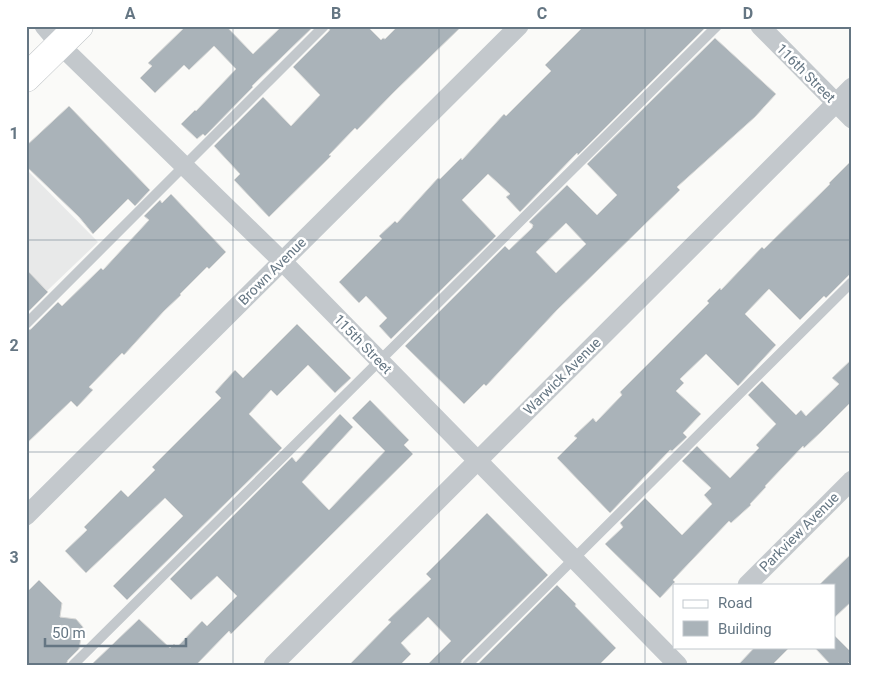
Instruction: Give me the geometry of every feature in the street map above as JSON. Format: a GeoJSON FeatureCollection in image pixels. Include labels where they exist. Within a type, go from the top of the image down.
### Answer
{"type":"FeatureCollection","features":[{"type":"Feature","properties":{"kind":"main road"},"geometry":{"type":"LineString","coordinates":[[26,78],[61,32]]}},
{"type":"Feature","properties":{"kind":"street","name":"Brown Avenue"},"geometry":{"type":"LineString","coordinates":[[26,516],[519,26]]}},
{"type":"Feature","properties":{"kind":"street","name":"116th Street"},"geometry":{"type":"LineString","coordinates":[[760,26],[852,119]]}},
{"type":"Feature","properties":{"kind":"street","name":"115th Street"},"geometry":{"type":"LineString","coordinates":[[61,32],[184,166],[282,261],[574,560],[675,659]]}},
{"type":"Feature","properties":{"kind":"street","name":"Warwick Avenue"},"geometry":{"type":"LineString","coordinates":[[273,665],[852,87]]}},
{"type":"Feature","properties":{"kind":"street","name":"Parkview Avenue"},"geometry":{"type":"LineString","coordinates":[[748,584],[852,480]]}},
{"type":"Feature","properties":{"kind":"lane"},"geometry":{"type":"LineString","coordinates":[[26,324],[324,26]]}},
{"type":"Feature","properties":{"kind":"lane"},"geometry":{"type":"LineString","coordinates":[[73,665],[717,26]]}},
{"type":"Feature","properties":{"kind":"lane"},"geometry":{"type":"LineString","coordinates":[[468,665],[852,282]]}},
{"type":"Feature","properties":{"kind":"shaded area"},"geometry":{"type":"Polygon","coordinates":[[[26,169],[98,242],[26,311],[26,169]]]}},
{"type":"Feature","properties":{"kind":"building"},"geometry":{"type":"Polygon","coordinates":[[[186,26],[226,26],[253,54],[282,26],[314,26],[252,86],[205,136],[203,134],[197,139],[181,124],[236,69],[214,46],[189,70],[184,65],[155,93],[140,78],[152,66],[148,63],[186,26]]]}},
{"type":"Feature","properties":{"kind":"building"},"geometry":{"type":"Polygon","coordinates":[[[331,26],[367,26],[381,40],[385,39],[398,26],[462,26],[357,130],[355,128],[329,155],[331,156],[269,217],[234,180],[240,174],[214,146],[263,97],[291,126],[320,95],[293,67],[329,31],[331,26]]]}},
{"type":"Feature","properties":{"kind":"building"},"geometry":{"type":"Polygon","coordinates":[[[584,26],[703,26],[705,28],[578,155],[577,153],[520,212],[506,197],[510,194],[488,174],[462,200],[496,236],[391,339],[379,326],[387,318],[366,296],[359,303],[339,282],[382,239],[379,236],[395,221],[397,223],[438,178],[440,179],[461,158],[462,160],[504,114],[506,116],[551,71],[545,65],[584,26]]]}},
{"type":"Feature","properties":{"kind":"building"},"geometry":{"type":"Polygon","coordinates":[[[715,38],[776,94],[755,117],[677,187],[680,190],[557,310],[486,386],[484,384],[464,404],[405,346],[505,246],[509,250],[532,228],[533,225],[529,222],[567,185],[597,215],[617,195],[587,164],[715,38]],[[566,223],[536,252],[556,273],[586,244],[566,223]]]}},
{"type":"Feature","properties":{"kind":"building"},"geometry":{"type":"Polygon","coordinates":[[[69,106],[150,190],[135,206],[128,199],[93,234],[79,217],[26,166],[26,146],[69,106]]]}},
{"type":"Feature","properties":{"kind":"building"},"geometry":{"type":"Polygon","coordinates":[[[852,160],[852,272],[800,320],[769,289],[745,314],[776,345],[738,386],[706,354],[680,379],[684,383],[676,391],[701,414],[683,433],[687,437],[672,451],[670,450],[610,513],[557,458],[577,438],[574,436],[593,418],[596,422],[622,395],[620,392],[709,303],[707,301],[720,288],[721,290],[762,247],[764,249],[852,160]]]}},
{"type":"Feature","properties":{"kind":"building"},"geometry":{"type":"Polygon","coordinates":[[[171,194],[226,252],[209,269],[207,267],[124,355],[122,353],[89,387],[93,390],[77,407],[71,401],[26,444],[26,331],[31,329],[58,302],[62,306],[101,268],[103,270],[149,220],[144,216],[160,200],[162,203],[171,194]]]}},
{"type":"Feature","properties":{"kind":"building"},"geometry":{"type":"Polygon","coordinates":[[[26,269],[48,292],[26,314],[26,269]]]}},
{"type":"Feature","properties":{"kind":"building"},"geometry":{"type":"Polygon","coordinates":[[[297,324],[351,378],[335,393],[308,365],[277,396],[271,390],[249,414],[282,448],[127,600],[113,586],[183,516],[165,498],[86,573],[65,551],[87,530],[84,527],[121,490],[128,497],[155,470],[152,467],[221,398],[215,392],[235,370],[243,378],[297,324]]]}},
{"type":"Feature","properties":{"kind":"building"},"geometry":{"type":"Polygon","coordinates":[[[852,359],[852,401],[804,448],[803,446],[765,486],[751,505],[731,523],[729,521],[673,580],[675,582],[660,598],[605,544],[623,527],[620,523],[645,498],[682,535],[712,504],[704,495],[711,488],[682,461],[697,446],[730,478],[759,448],[756,445],[776,424],[748,395],[762,381],[796,415],[801,410],[806,416],[839,384],[832,378],[852,359]]]}},
{"type":"Feature","properties":{"kind":"building"},"geometry":{"type":"Polygon","coordinates":[[[370,400],[409,440],[404,445],[413,454],[231,634],[229,631],[196,665],[91,665],[139,619],[170,648],[174,644],[177,647],[202,621],[207,626],[237,596],[217,576],[191,600],[170,579],[292,457],[296,462],[340,414],[353,427],[302,482],[329,510],[385,451],[352,418],[370,400]]]}},
{"type":"Feature","properties":{"kind":"building"},"geometry":{"type":"Polygon","coordinates":[[[487,513],[548,575],[462,660],[460,665],[427,665],[451,641],[428,617],[401,643],[411,654],[400,665],[349,665],[391,622],[388,620],[431,579],[426,574],[487,513]]]}},
{"type":"Feature","properties":{"kind":"building"},"geometry":{"type":"Polygon","coordinates":[[[852,553],[852,601],[836,616],[836,584],[820,584],[852,553]]]}},
{"type":"Feature","properties":{"kind":"building"},"geometry":{"type":"Polygon","coordinates":[[[39,580],[62,603],[60,617],[76,619],[83,627],[79,649],[68,660],[66,665],[26,665],[26,593],[39,580]]]}},
{"type":"Feature","properties":{"kind":"building"},"geometry":{"type":"Polygon","coordinates":[[[557,585],[616,648],[599,665],[477,665],[557,585]]]}},
{"type":"Feature","properties":{"kind":"building"},"geometry":{"type":"Polygon","coordinates":[[[836,637],[852,653],[852,659],[846,665],[831,665],[815,648],[836,648],[836,637]]]}},
{"type":"Feature","properties":{"kind":"building"},"geometry":{"type":"Polygon","coordinates":[[[754,648],[789,648],[772,665],[738,665],[754,648]]]}}]}
